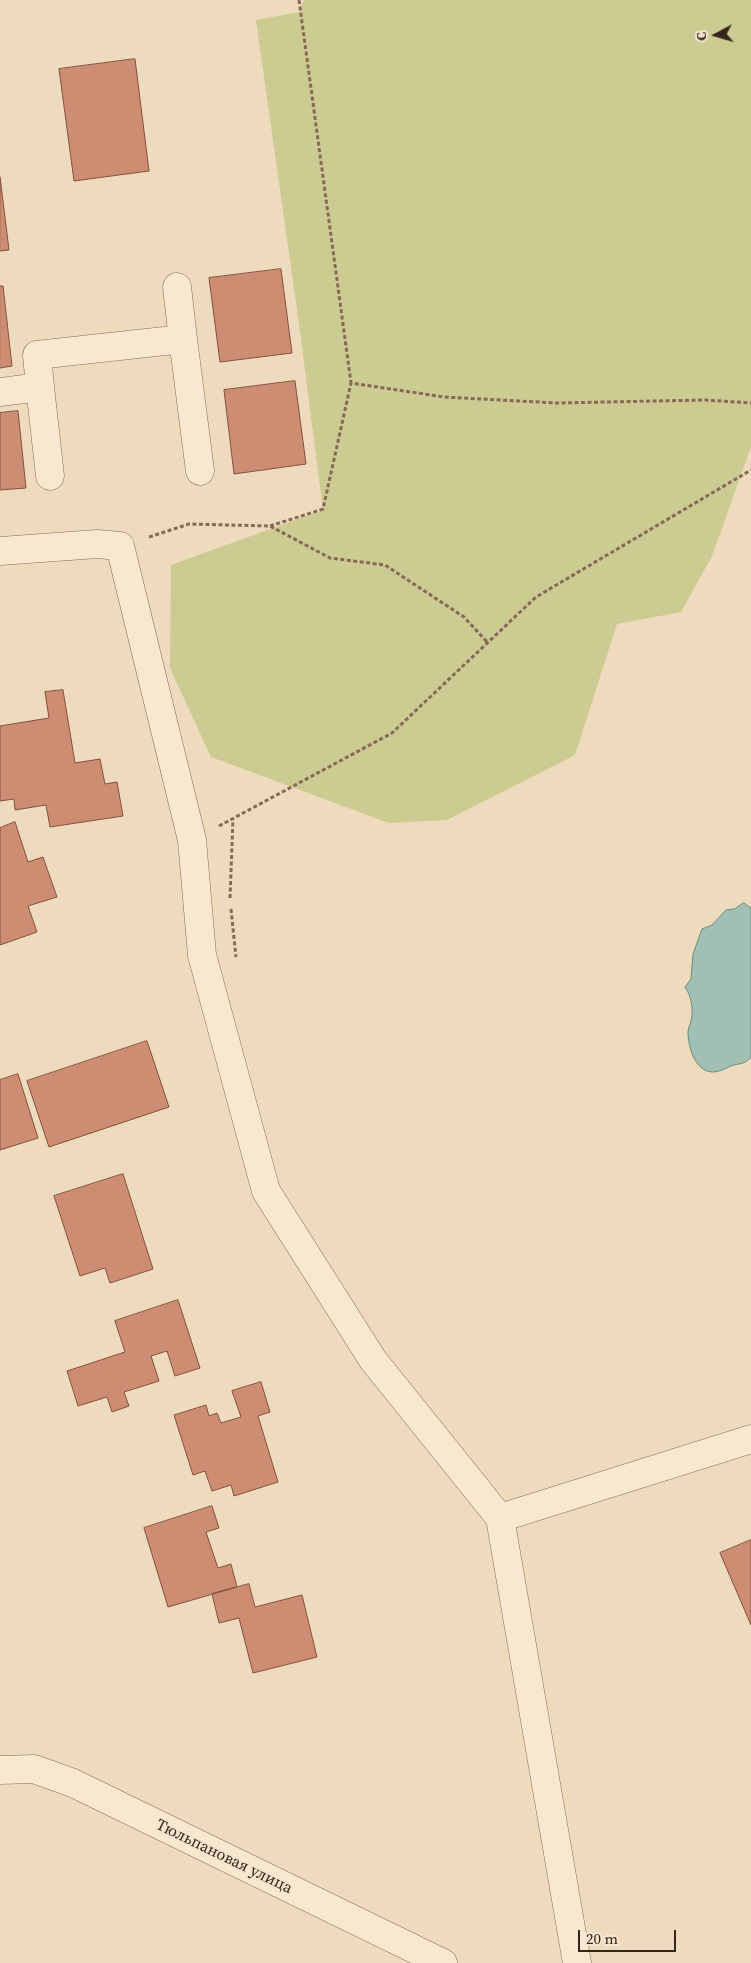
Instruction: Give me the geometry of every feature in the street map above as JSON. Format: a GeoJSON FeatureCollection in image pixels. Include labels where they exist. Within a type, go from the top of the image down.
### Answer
{"type":"FeatureCollection","features":[{"type":"Feature","properties":{"kind":"street"},"geometry":{"type":"LineString","coordinates":[[177,287],[200,471]]}},
{"type":"Feature","properties":{"kind":"street"},"geometry":{"type":"LineString","coordinates":[[50,476],[37,355],[183,338]]}},
{"type":"Feature","properties":{"kind":"street"},"geometry":{"type":"LineString","coordinates":[[0,392],[40,387]]}},
{"type":"Feature","properties":{"kind":"street"},"geometry":{"type":"LineString","coordinates":[[0,551],[97,544],[120,546],[192,840],[202,955],[266,1191],[373,1360],[500,1518],[577,1963]]}},
{"type":"Feature","properties":{"kind":"street"},"geometry":{"type":"LineString","coordinates":[[500,1518],[751,1439]]}},
{"type":"Feature","properties":{"kind":"street","name":"Тюльпановая улица"},"geometry":{"type":"LineString","coordinates":[[0,1770],[34,1769],[72,1783],[443,1963]]}},
{"type":"Feature","properties":{"kind":"path"},"geometry":{"type":"LineString","coordinates":[[120,546],[189,524],[270,526],[323,509],[351,382],[299,0]]}},
{"type":"Feature","properties":{"kind":"path"},"geometry":{"type":"LineString","coordinates":[[351,382],[444,397],[557,404],[705,400],[751,403]]}},
{"type":"Feature","properties":{"kind":"path"},"geometry":{"type":"LineString","coordinates":[[192,840],[392,733],[536,597],[751,470]]}},
{"type":"Feature","properties":{"kind":"path"},"geometry":{"type":"LineString","coordinates":[[270,526],[330,558],[385,565],[464,617],[488,642]]}},
{"type":"Feature","properties":{"kind":"green space"},"geometry":{"type":"Polygon","coordinates":[[[304,0],[751,0],[751,447],[712,556],[681,612],[617,624],[575,755],[447,820],[389,823],[211,757],[170,668],[171,565],[323,510],[256,20],[299,12],[304,0]]]}},
{"type":"Feature","properties":{"kind":"shaded area"},"geometry":{"type":"Polygon","coordinates":[[[744,903],[751,908],[751,1057],[744,1063],[720,1071],[706,1071],[697,1063],[689,1044],[688,1029],[692,1017],[692,1008],[689,994],[685,987],[691,979],[693,954],[702,929],[712,925],[726,910],[734,909],[744,903]]]}},
{"type":"Feature","properties":{"kind":"building"},"geometry":{"type":"Polygon","coordinates":[[[135,59],[149,171],[74,181],[59,69],[135,59]]]}},
{"type":"Feature","properties":{"kind":"building"},"geometry":{"type":"Polygon","coordinates":[[[0,177],[9,250],[0,251],[0,177]]]}},
{"type":"Feature","properties":{"kind":"building"},"geometry":{"type":"Polygon","coordinates":[[[281,269],[292,353],[220,362],[209,278],[281,269]]]}},
{"type":"Feature","properties":{"kind":"building"},"geometry":{"type":"Polygon","coordinates":[[[0,286],[3,286],[12,366],[0,368],[0,286]]]}},
{"type":"Feature","properties":{"kind":"building"},"geometry":{"type":"Polygon","coordinates":[[[295,381],[306,464],[234,474],[224,390],[295,381]]]}},
{"type":"Feature","properties":{"kind":"building"},"geometry":{"type":"Polygon","coordinates":[[[18,411],[26,488],[0,490],[0,413],[18,411]]]}},
{"type":"Feature","properties":{"kind":"building"},"geometry":{"type":"Polygon","coordinates":[[[63,690],[75,763],[100,759],[105,784],[117,782],[123,816],[50,827],[46,805],[15,810],[14,799],[0,801],[0,726],[49,718],[45,692],[63,690]]]}},
{"type":"Feature","properties":{"kind":"building"},"geometry":{"type":"Polygon","coordinates":[[[15,822],[28,862],[43,857],[57,897],[28,906],[37,932],[0,945],[0,828],[15,822]]]}},
{"type":"Feature","properties":{"kind":"building"},"geometry":{"type":"Polygon","coordinates":[[[147,1041],[169,1107],[49,1147],[27,1081],[147,1041]]]}},
{"type":"Feature","properties":{"kind":"building"},"geometry":{"type":"Polygon","coordinates":[[[18,1074],[38,1138],[0,1150],[0,1080],[18,1074]]]}},
{"type":"Feature","properties":{"kind":"building"},"geometry":{"type":"Polygon","coordinates":[[[123,1174],[153,1269],[110,1283],[105,1268],[80,1276],[54,1196],[123,1174]]]}},
{"type":"Feature","properties":{"kind":"building"},"geometry":{"type":"Polygon","coordinates":[[[178,1300],[200,1368],[175,1376],[167,1351],[151,1356],[159,1381],[124,1392],[129,1406],[112,1412],[107,1397],[78,1406],[67,1371],[125,1352],[115,1321],[178,1300]]]}},
{"type":"Feature","properties":{"kind":"building"},"geometry":{"type":"Polygon","coordinates":[[[261,1382],[270,1412],[258,1416],[278,1482],[234,1496],[231,1485],[212,1491],[205,1471],[193,1475],[174,1415],[206,1405],[209,1416],[217,1413],[221,1423],[241,1417],[232,1391],[261,1382]]]}},
{"type":"Feature","properties":{"kind":"building"},"geometry":{"type":"Polygon","coordinates":[[[212,1506],[219,1528],[206,1532],[218,1568],[231,1564],[237,1587],[168,1607],[144,1528],[212,1506]]]}},
{"type":"Feature","properties":{"kind":"building"},"geometry":{"type":"Polygon","coordinates":[[[751,1540],[751,1625],[720,1553],[751,1540]]]}},
{"type":"Feature","properties":{"kind":"building"},"geometry":{"type":"Polygon","coordinates":[[[249,1584],[255,1607],[302,1595],[317,1657],[253,1673],[239,1618],[219,1623],[212,1594],[249,1584]]]}}]}
